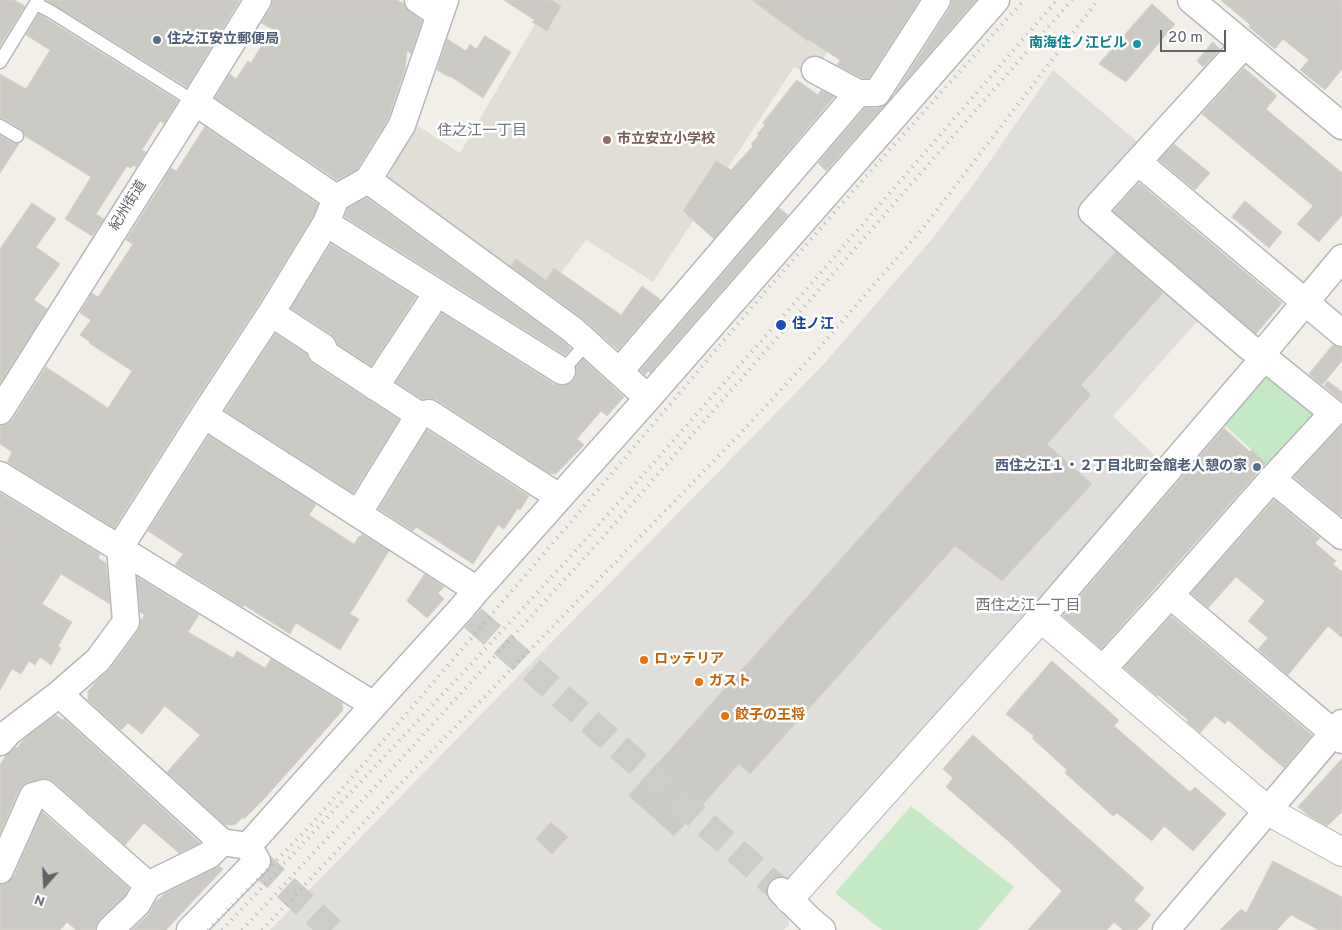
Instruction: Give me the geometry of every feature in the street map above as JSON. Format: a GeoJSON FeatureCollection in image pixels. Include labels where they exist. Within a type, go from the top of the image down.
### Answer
{"type":"FeatureCollection","features":[{"type":"Feature","properties":{"kind":"street","name":"紀州街道"},"geometry":{"type":"LineString","coordinates":[[0,411],[258,0]]}},
{"type":"Feature","properties":{"kind":"street"},"geometry":{"type":"LineString","coordinates":[[0,742],[9,732],[59,694],[98,660],[126,622],[120,547],[204,414],[271,313],[326,223],[336,198],[368,180],[402,125],[442,7],[418,0]]}},
{"type":"Feature","properties":{"kind":"street"},"geometry":{"type":"LineString","coordinates":[[815,70],[858,93],[877,93],[937,0]]}},
{"type":"Feature","properties":{"kind":"street"},"geometry":{"type":"LineString","coordinates":[[248,846],[374,705],[470,605],[559,497],[996,0]]}},
{"type":"Feature","properties":{"kind":"street"},"geometry":{"type":"LineString","coordinates":[[1191,0],[1342,126]]}},
{"type":"Feature","properties":{"kind":"street"},"geometry":{"type":"LineString","coordinates":[[1102,670],[1333,413],[1263,356],[1250,348],[1092,212],[1244,45]]}},
{"type":"Feature","properties":{"kind":"street"},"geometry":{"type":"LineString","coordinates":[[619,372],[858,93]]}},
{"type":"Feature","properties":{"kind":"street"},"geometry":{"type":"LineString","coordinates":[[195,102],[336,198]]}},
{"type":"Feature","properties":{"kind":"street"},"geometry":{"type":"LineString","coordinates":[[1138,162],[1342,333]]}},
{"type":"Feature","properties":{"kind":"street"},"geometry":{"type":"LineString","coordinates":[[368,180],[573,330],[648,398]]}},
{"type":"Feature","properties":{"kind":"street"},"geometry":{"type":"LineString","coordinates":[[326,223],[562,371]]}},
{"type":"Feature","properties":{"kind":"street"},"geometry":{"type":"LineString","coordinates":[[810,926],[785,895],[1041,618],[1263,356],[1342,258]]}},
{"type":"Feature","properties":{"kind":"street"},"geometry":{"type":"LineString","coordinates":[[375,387],[436,293]]}},
{"type":"Feature","properties":{"kind":"street"},"geometry":{"type":"LineString","coordinates":[[271,313],[323,347],[321,351],[419,416]]}},
{"type":"Feature","properties":{"kind":"street"},"geometry":{"type":"LineString","coordinates":[[358,514],[419,416],[429,413],[559,497]]}},
{"type":"Feature","properties":{"kind":"street"},"geometry":{"type":"LineString","coordinates":[[204,414],[358,514],[470,605]]}},
{"type":"Feature","properties":{"kind":"street"},"geometry":{"type":"LineString","coordinates":[[0,475],[120,547],[374,705]]}},
{"type":"Feature","properties":{"kind":"street"},"geometry":{"type":"LineString","coordinates":[[1272,479],[1342,536]]}},
{"type":"Feature","properties":{"kind":"street"},"geometry":{"type":"LineString","coordinates":[[1166,930],[1339,732],[1170,595]]}},
{"type":"Feature","properties":{"kind":"street"},"geometry":{"type":"LineString","coordinates":[[1041,618],[1268,811],[1342,852]]}},
{"type":"Feature","properties":{"kind":"street"},"geometry":{"type":"LineString","coordinates":[[59,694],[222,842],[248,846]]}},
{"type":"Feature","properties":{"kind":"street"},"geometry":{"type":"LineString","coordinates":[[0,870],[33,796],[44,794],[148,885]]}},
{"type":"Feature","properties":{"kind":"street"},"geometry":{"type":"LineString","coordinates":[[110,930],[137,904],[148,885],[210,855],[222,842]]}},
{"type":"Feature","properties":{"kind":"street"},"geometry":{"type":"LineString","coordinates":[[190,930],[256,861],[248,846]]}},
{"type":"Feature","properties":{"kind":"lane"},"geometry":{"type":"LineString","coordinates":[[0,62],[37,2],[195,102]]}},
{"type":"Feature","properties":{"kind":"lane"},"geometry":{"type":"LineString","coordinates":[[0,126],[17,136]]}},
{"type":"Feature","properties":{"kind":"lane"},"geometry":{"type":"LineString","coordinates":[[562,371],[587,343]]}},
{"type":"Feature","properties":{"kind":"shaded area","name":"市立安立小学校"},"geometry":{"type":"Polygon","coordinates":[[[549,0],[865,0],[811,75],[794,67],[653,282],[586,240],[541,299],[388,180],[391,170],[418,126],[460,153],[549,0]]]}},
{"type":"Feature","properties":{"kind":"shaded area"},"geometry":{"type":"Polygon","coordinates":[[[1053,70],[1141,145],[1083,212],[1201,317],[1113,416],[1165,465],[788,913],[789,925],[784,930],[270,930],[823,365],[933,238],[976,181],[1053,70]]]}},
{"type":"Feature","properties":{"kind":"green space"},"geometry":{"type":"Polygon","coordinates":[[[1268,365],[1325,412],[1273,469],[1219,420],[1268,365]]]}},
{"type":"Feature","properties":{"kind":"green space"},"geometry":{"type":"Polygon","coordinates":[[[911,806],[1014,887],[978,930],[882,930],[835,893],[911,806]]]}},
{"type":"Feature","properties":{"kind":"building"},"geometry":{"type":"Polygon","coordinates":[[[0,0],[14,0],[25,6],[0,46],[0,0]]]}},
{"type":"Feature","properties":{"kind":"building"},"geometry":{"type":"Polygon","coordinates":[[[46,0],[240,0],[187,87],[46,0]]]}},
{"type":"Feature","properties":{"kind":"building"},"geometry":{"type":"Polygon","coordinates":[[[273,0],[397,0],[422,21],[411,54],[407,51],[405,69],[388,119],[357,169],[337,180],[215,98],[230,74],[236,79],[248,61],[251,63],[272,29],[261,23],[271,8],[273,0]]]}},
{"type":"Feature","properties":{"kind":"building"},"geometry":{"type":"Polygon","coordinates":[[[504,0],[551,0],[561,6],[547,31],[504,0]]]}},
{"type":"Feature","properties":{"kind":"building"},"geometry":{"type":"Polygon","coordinates":[[[752,0],[919,0],[869,78],[862,78],[837,65],[840,60],[808,41],[752,0]]]}},
{"type":"Feature","properties":{"kind":"building"},"geometry":{"type":"Polygon","coordinates":[[[952,0],[976,0],[895,93],[950,8],[952,0]]]}},
{"type":"Feature","properties":{"kind":"building"},"geometry":{"type":"Polygon","coordinates":[[[1221,0],[1342,0],[1342,69],[1325,90],[1300,70],[1309,60],[1283,39],[1275,49],[1221,0]]]}},
{"type":"Feature","properties":{"kind":"building","name":"南海住ノ江ビル"},"geometry":{"type":"Polygon","coordinates":[[[1152,4],[1175,24],[1126,82],[1099,64],[1152,4]]]}},
{"type":"Feature","properties":{"kind":"building"},"geometry":{"type":"Polygon","coordinates":[[[39,14],[178,101],[164,123],[160,121],[142,150],[146,152],[136,167],[133,165],[131,168],[127,166],[96,214],[104,219],[92,236],[65,219],[91,177],[25,136],[21,129],[0,118],[0,74],[26,89],[50,50],[26,35],[39,14]]]}},
{"type":"Feature","properties":{"kind":"building"},"geometry":{"type":"Polygon","coordinates":[[[485,36],[511,52],[483,98],[450,76],[437,70],[447,39],[466,51],[470,44],[476,49],[485,36]]]}},
{"type":"Feature","properties":{"kind":"building"},"geometry":{"type":"Polygon","coordinates":[[[1213,42],[1220,49],[1203,67],[1197,61],[1213,42]]]}},
{"type":"Feature","properties":{"kind":"building"},"geometry":{"type":"Polygon","coordinates":[[[1244,68],[1277,96],[1266,109],[1342,173],[1342,215],[1319,242],[1297,224],[1313,206],[1202,114],[1244,68]]]}},
{"type":"Feature","properties":{"kind":"building"},"geometry":{"type":"Polygon","coordinates":[[[797,80],[818,95],[821,90],[834,97],[714,239],[683,211],[716,161],[731,170],[753,146],[751,144],[765,125],[763,123],[797,80]]]}},
{"type":"Feature","properties":{"kind":"building"},"geometry":{"type":"Polygon","coordinates":[[[883,107],[826,171],[818,163],[865,108],[883,107]]]}},
{"type":"Feature","properties":{"kind":"building"},"geometry":{"type":"Polygon","coordinates":[[[205,127],[318,204],[313,216],[258,305],[114,528],[7,462],[12,452],[0,444],[0,426],[7,424],[13,419],[46,367],[108,408],[132,371],[80,335],[91,320],[80,313],[92,293],[98,297],[133,244],[126,240],[162,182],[171,168],[176,171],[205,127]]]}},
{"type":"Feature","properties":{"kind":"building"},"geometry":{"type":"Polygon","coordinates":[[[0,135],[13,143],[19,144],[0,173],[0,135]]]}},
{"type":"Feature","properties":{"kind":"building"},"geometry":{"type":"Polygon","coordinates":[[[1174,144],[1210,173],[1195,190],[1159,160],[1174,144]]]}},
{"type":"Feature","properties":{"kind":"building"},"geometry":{"type":"Polygon","coordinates":[[[1139,183],[1282,303],[1256,334],[1113,211],[1139,183]]]}},
{"type":"Feature","properties":{"kind":"building"},"geometry":{"type":"Polygon","coordinates":[[[367,198],[571,349],[565,355],[345,217],[348,208],[367,198]]]}},
{"type":"Feature","properties":{"kind":"building"},"geometry":{"type":"Polygon","coordinates":[[[1245,201],[1282,232],[1269,248],[1232,217],[1245,201]]]}},
{"type":"Feature","properties":{"kind":"building"},"geometry":{"type":"Polygon","coordinates":[[[32,203],[56,219],[36,247],[60,264],[34,300],[47,309],[0,383],[0,249],[32,203]]]}},
{"type":"Feature","properties":{"kind":"building"},"geometry":{"type":"Polygon","coordinates":[[[779,208],[788,215],[650,373],[648,371],[645,375],[640,371],[779,208]]]}},
{"type":"Feature","properties":{"kind":"building"},"geometry":{"type":"Polygon","coordinates":[[[331,244],[416,297],[371,366],[337,344],[336,339],[331,334],[291,308],[331,244]]]}},
{"type":"Feature","properties":{"kind":"building"},"geometry":{"type":"Polygon","coordinates":[[[1116,252],[1163,293],[1081,385],[1091,395],[1047,444],[1092,484],[1002,581],[955,546],[750,774],[739,764],[674,836],[629,796],[1116,252]]]}},
{"type":"Feature","properties":{"kind":"building"},"geometry":{"type":"Polygon","coordinates":[[[516,259],[546,280],[554,268],[621,315],[642,286],[661,300],[618,350],[582,318],[511,266],[516,259]]]}},
{"type":"Feature","properties":{"kind":"building"},"geometry":{"type":"Polygon","coordinates":[[[442,313],[554,384],[562,386],[569,384],[575,379],[576,367],[583,359],[624,397],[607,416],[601,411],[577,439],[584,445],[556,474],[549,473],[437,400],[422,399],[396,382],[442,313]]]}},
{"type":"Feature","properties":{"kind":"building"},"geometry":{"type":"Polygon","coordinates":[[[275,334],[307,354],[308,359],[313,364],[399,420],[353,493],[225,411],[275,334]]]}},
{"type":"Feature","properties":{"kind":"building"},"geometry":{"type":"Polygon","coordinates":[[[1333,345],[1342,348],[1342,361],[1322,385],[1309,374],[1333,345]]]}},
{"type":"Feature","properties":{"kind":"building"},"geometry":{"type":"Polygon","coordinates":[[[1328,381],[1342,392],[1342,401],[1324,386],[1328,381]]]}},
{"type":"Feature","properties":{"kind":"building"},"geometry":{"type":"Polygon","coordinates":[[[1342,425],[1342,514],[1341,516],[1294,477],[1342,425]]]}},
{"type":"Feature","properties":{"kind":"building"},"geometry":{"type":"Polygon","coordinates":[[[1224,428],[1250,452],[1252,450],[1266,463],[1101,649],[1063,616],[1224,428]]]}},
{"type":"Feature","properties":{"kind":"building"},"geometry":{"type":"Polygon","coordinates":[[[427,430],[529,496],[520,510],[518,508],[504,529],[498,525],[473,564],[416,527],[413,531],[379,509],[427,430]]]}},
{"type":"Feature","properties":{"kind":"building"},"geometry":{"type":"Polygon","coordinates":[[[209,436],[316,504],[309,515],[354,544],[362,534],[389,551],[350,614],[359,619],[340,650],[296,623],[290,634],[175,565],[183,554],[148,531],[209,436]]]}},
{"type":"Feature","properties":{"kind":"building"},"geometry":{"type":"Polygon","coordinates":[[[0,493],[100,554],[98,558],[106,563],[110,604],[61,574],[42,604],[72,622],[58,646],[61,648],[51,665],[40,657],[35,665],[29,661],[21,674],[12,669],[0,690],[0,493]]]}},
{"type":"Feature","properties":{"kind":"building"},"geometry":{"type":"Polygon","coordinates":[[[1274,500],[1320,538],[1315,543],[1336,561],[1333,564],[1342,572],[1342,638],[1328,626],[1288,675],[1258,649],[1268,638],[1248,621],[1265,601],[1236,577],[1208,608],[1191,593],[1274,500]]]}},
{"type":"Feature","properties":{"kind":"building"},"geometry":{"type":"Polygon","coordinates":[[[425,574],[444,587],[438,593],[444,599],[427,618],[407,601],[425,574]]]}},
{"type":"Feature","properties":{"kind":"building"},"geometry":{"type":"Polygon","coordinates":[[[137,577],[199,615],[188,632],[233,658],[237,651],[265,668],[271,659],[342,703],[343,710],[265,798],[244,819],[243,817],[235,825],[225,825],[167,772],[200,735],[165,706],[142,734],[128,723],[121,730],[88,700],[88,691],[110,669],[138,631],[141,620],[145,615],[140,612],[137,577]]]}},
{"type":"Feature","properties":{"kind":"building"},"geometry":{"type":"Polygon","coordinates":[[[1171,616],[1312,735],[1284,768],[1228,720],[1225,724],[1215,716],[1200,733],[1187,722],[1188,720],[1124,668],[1171,616]]]}},
{"type":"Feature","properties":{"kind":"building"},"geometry":{"type":"Polygon","coordinates":[[[1052,661],[1119,720],[1114,726],[1190,792],[1195,787],[1226,814],[1193,851],[1164,826],[1152,841],[1117,813],[1113,816],[1065,773],[1067,770],[1032,738],[1034,736],[1006,714],[1052,661]]]}},
{"type":"Feature","properties":{"kind":"building"},"geometry":{"type":"Polygon","coordinates":[[[56,715],[64,719],[200,843],[179,853],[144,823],[125,845],[54,782],[47,778],[23,785],[0,833],[0,765],[6,755],[17,748],[25,738],[56,715]]]}},
{"type":"Feature","properties":{"kind":"building"},"geometry":{"type":"Polygon","coordinates":[[[973,735],[1144,888],[1134,900],[1151,915],[1137,930],[1123,930],[1114,922],[1107,930],[1028,930],[1062,891],[946,787],[953,778],[943,769],[973,735]]]}},
{"type":"Feature","properties":{"kind":"building"},"geometry":{"type":"Polygon","coordinates":[[[1342,759],[1342,812],[1327,826],[1298,807],[1342,759]]]}},
{"type":"Feature","properties":{"kind":"building"},"geometry":{"type":"Polygon","coordinates":[[[42,812],[129,888],[125,895],[99,920],[95,930],[76,930],[67,922],[60,930],[0,930],[0,885],[8,882],[14,876],[42,812]]]}},
{"type":"Feature","properties":{"kind":"building"},"geometry":{"type":"Polygon","coordinates":[[[551,822],[568,837],[552,854],[536,839],[551,822]]]}},
{"type":"Feature","properties":{"kind":"building"},"geometry":{"type":"Polygon","coordinates":[[[1273,861],[1342,897],[1342,930],[1319,930],[1291,915],[1277,930],[1220,930],[1241,909],[1246,913],[1273,861]]]}},
{"type":"Feature","properties":{"kind":"building"},"geometry":{"type":"Polygon","coordinates":[[[219,866],[223,869],[166,930],[132,930],[148,915],[155,903],[164,894],[219,866]]]}},
{"type":"Feature","properties":{"kind":"tunnel"},"geometry":{"type":"LineString","coordinates":[[473,618],[781,891]]}},
{"type":"Feature","properties":{"kind":"tunnel"},"geometry":{"type":"LineString","coordinates":[[257,861],[332,930]]}},
{"type":"Feature","properties":{"kind":"railway"},"geometry":{"type":"LineString","coordinates":[[208,930],[311,825],[752,307],[1024,0]]}},
{"type":"Feature","properties":{"kind":"railway"},"geometry":{"type":"LineString","coordinates":[[222,930],[587,538],[778,322],[1057,0]]}},
{"type":"Feature","properties":{"kind":"railway"},"geometry":{"type":"LineString","coordinates":[[242,930],[596,545],[1072,0]]}},
{"type":"Feature","properties":{"kind":"railway"},"geometry":{"type":"LineString","coordinates":[[262,930],[424,759],[739,435],[814,354],[923,228],[1098,0]]}},
{"type":"Feature","properties":{"kind":"place","name":"住之江安立郵便局"},"geometry":{"type":"Point","coordinates":[157,40]}},
{"type":"Feature","properties":{"kind":"place","name":"南海住ノ江ビル"},"geometry":{"type":"Point","coordinates":[1137,44]}},
{"type":"Feature","properties":{"kind":"place","name":"市立安立小学校"},"geometry":{"type":"Point","coordinates":[607,140]}},
{"type":"Feature","properties":{"kind":"place","name":"住ノ江"},"geometry":{"type":"Point","coordinates":[781,325]}},
{"type":"Feature","properties":{"kind":"place","name":"西住之江１・２丁目北町会館老人憩の家"},"geometry":{"type":"Point","coordinates":[1257,467]}},
{"type":"Feature","properties":{"kind":"place","name":"ロッテリア"},"geometry":{"type":"Point","coordinates":[644,660]}},
{"type":"Feature","properties":{"kind":"place","name":"ガスト"},"geometry":{"type":"Point","coordinates":[699,682]}},
{"type":"Feature","properties":{"kind":"place","name":"餃子の王将"},"geometry":{"type":"Point","coordinates":[725,716]}},
{"type":"Feature","properties":{"kind":"district","name":"住之江一丁目"},"geometry":{"type":"Point","coordinates":[482,132]}},
{"type":"Feature","properties":{"kind":"district","name":"西住之江一丁目"},"geometry":{"type":"Point","coordinates":[1028,607]}}]}
